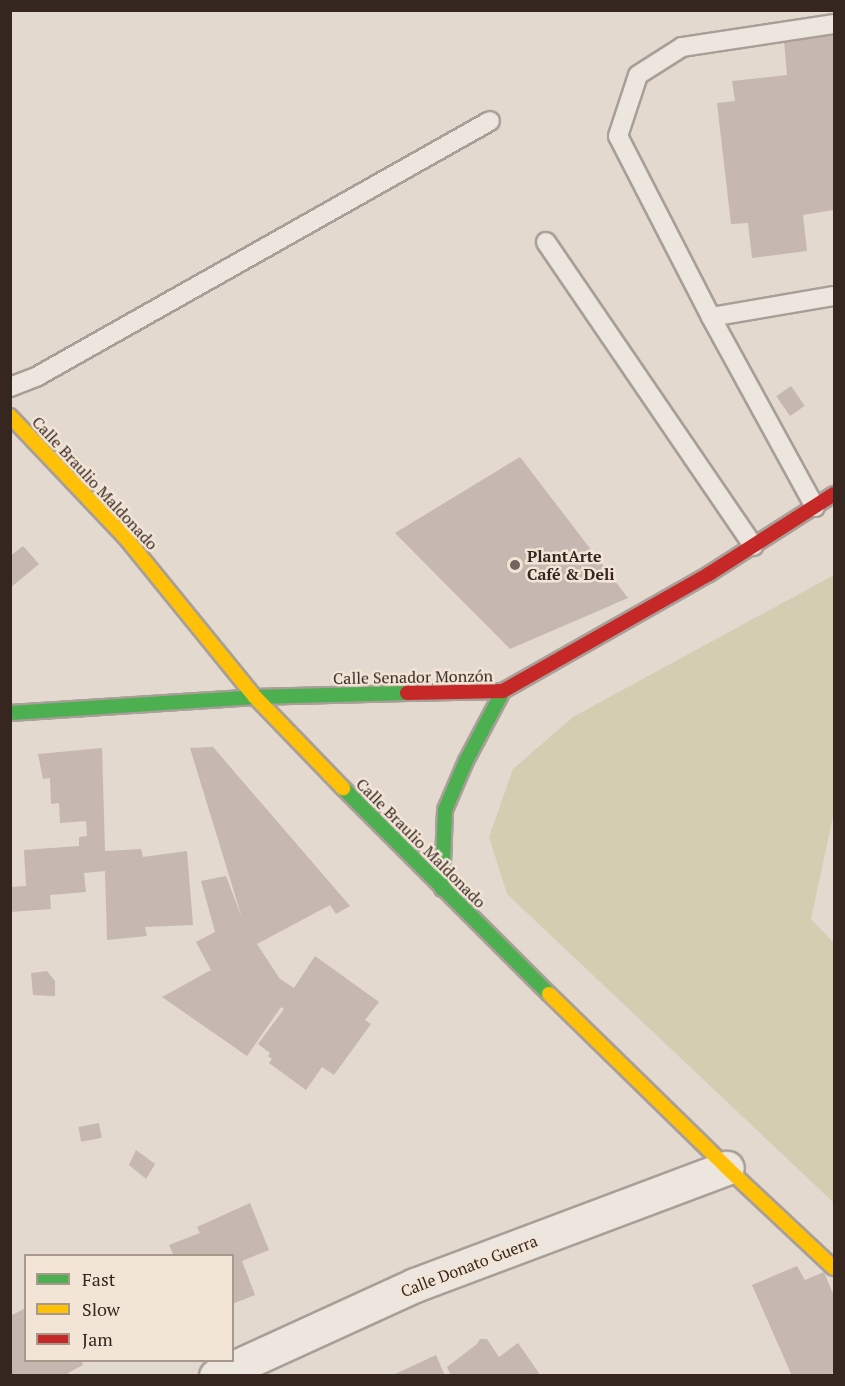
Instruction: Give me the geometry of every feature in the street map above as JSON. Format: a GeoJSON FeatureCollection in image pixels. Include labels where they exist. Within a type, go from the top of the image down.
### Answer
{"type":"FeatureCollection","features":[{"type":"Feature","properties":{"kind":"street","name":"Calle Braulio Maldonado"},"geometry":{"type":"LineString","coordinates":[[10,416],[125,537],[255,697],[442,889],[727,1168],[834,1268]]}},
{"type":"Feature","properties":{"kind":"street","name":"Calle Senador Monzón"},"geometry":{"type":"LineString","coordinates":[[10,713],[255,697],[503,691],[753,546],[834,494]]}},
{"type":"Feature","properties":{"kind":"street"},"geometry":{"type":"LineString","coordinates":[[442,889],[444,810],[465,761],[503,691]]}},
{"type":"Feature","properties":{"kind":"street","name":"Calle Donato Guerra"},"geometry":{"type":"LineString","coordinates":[[216,1376],[416,1285],[727,1168]]}},
{"type":"Feature","properties":{"kind":"lane"},"geometry":{"type":"LineString","coordinates":[[815,507],[711,316],[618,136],[638,75],[682,47],[834,24]]}},
{"type":"Feature","properties":{"kind":"lane"},"geometry":{"type":"LineString","coordinates":[[10,387],[36,377],[490,121]]}},
{"type":"Feature","properties":{"kind":"lane"},"geometry":{"type":"LineString","coordinates":[[546,242],[753,546]]}},
{"type":"Feature","properties":{"kind":"lane"},"geometry":{"type":"LineString","coordinates":[[711,316],[834,296]]}},
{"type":"Feature","properties":{"kind":"shaded area"},"geometry":{"type":"Polygon","coordinates":[[[834,575],[834,812],[811,919],[834,943],[834,1203],[507,894],[489,837],[513,769],[573,717],[834,575]]]}},
{"type":"Feature","properties":{"kind":"building"},"geometry":{"type":"Polygon","coordinates":[[[834,35],[834,210],[803,215],[807,251],[752,258],[748,223],[731,224],[717,103],[735,101],[732,81],[787,75],[784,41],[834,35]]]}},
{"type":"Feature","properties":{"kind":"building"},"geometry":{"type":"Polygon","coordinates":[[[791,386],[805,406],[790,416],[776,396],[791,386]]]}},
{"type":"Feature","properties":{"kind":"building","name":"PlantArte Café & Deli"},"geometry":{"type":"Polygon","coordinates":[[[520,457],[628,598],[510,649],[395,533],[520,457]]]}},
{"type":"Feature","properties":{"kind":"building"},"geometry":{"type":"Polygon","coordinates":[[[23,546],[39,564],[10,588],[10,556],[23,546]]]}},
{"type":"Feature","properties":{"kind":"building"},"geometry":{"type":"Polygon","coordinates":[[[213,747],[350,906],[336,914],[330,905],[257,944],[280,979],[294,988],[315,956],[379,1002],[365,1020],[371,1024],[334,1075],[322,1067],[306,1090],[269,1063],[272,1059],[268,1056],[270,1053],[258,1044],[284,1009],[281,1007],[247,1056],[162,997],[211,970],[196,942],[215,932],[201,881],[226,876],[242,918],[190,748],[213,747]]]}},
{"type":"Feature","properties":{"kind":"building"},"geometry":{"type":"Polygon","coordinates":[[[102,748],[105,851],[141,849],[143,857],[187,851],[193,925],[145,927],[147,936],[107,940],[105,871],[84,873],[86,892],[50,895],[51,909],[10,912],[10,887],[26,886],[24,850],[79,846],[79,837],[87,836],[86,821],[60,823],[59,803],[51,804],[50,778],[43,779],[38,754],[102,748]]]}},
{"type":"Feature","properties":{"kind":"building"},"geometry":{"type":"Polygon","coordinates":[[[47,971],[55,981],[55,996],[33,995],[31,973],[47,971]]]}},
{"type":"Feature","properties":{"kind":"building"},"geometry":{"type":"Polygon","coordinates":[[[99,1123],[102,1138],[81,1142],[78,1127],[99,1123]]]}},
{"type":"Feature","properties":{"kind":"building"},"geometry":{"type":"Polygon","coordinates":[[[136,1150],[155,1164],[146,1179],[129,1165],[136,1150]]]}},
{"type":"Feature","properties":{"kind":"building"},"geometry":{"type":"Polygon","coordinates":[[[250,1203],[269,1250],[242,1261],[255,1295],[234,1303],[234,1254],[173,1254],[169,1245],[200,1233],[197,1227],[250,1203]]]}},
{"type":"Feature","properties":{"kind":"building"},"geometry":{"type":"Polygon","coordinates":[[[797,1266],[805,1280],[824,1272],[834,1296],[834,1372],[827,1376],[792,1376],[752,1285],[797,1266]]]}},
{"type":"Feature","properties":{"kind":"building"},"geometry":{"type":"Polygon","coordinates":[[[24,1309],[24,1362],[82,1362],[83,1365],[68,1373],[70,1376],[10,1376],[10,1316],[24,1309]]]}},
{"type":"Feature","properties":{"kind":"building"},"geometry":{"type":"Polygon","coordinates":[[[480,1339],[487,1339],[499,1357],[518,1343],[541,1376],[451,1376],[447,1367],[477,1344],[480,1339]]]}},
{"type":"Feature","properties":{"kind":"building"},"geometry":{"type":"Polygon","coordinates":[[[436,1355],[445,1376],[391,1376],[436,1355]]]}},
{"type":"Feature","properties":{"kind":"traffic: fast"},"geometry":{"type":"LineString","coordinates":[[442,889],[445,810],[466,761],[503,691]]}},
{"type":"Feature","properties":{"kind":"traffic: fast"},"geometry":{"type":"LineString","coordinates":[[10,713],[255,697],[407,693]]}},
{"type":"Feature","properties":{"kind":"traffic: fast"},"geometry":{"type":"LineString","coordinates":[[343,788],[549,994]]}},
{"type":"Feature","properties":{"kind":"traffic: slow"},"geometry":{"type":"LineString","coordinates":[[10,416],[125,537],[255,697],[343,788]]}},
{"type":"Feature","properties":{"kind":"traffic: slow"},"geometry":{"type":"LineString","coordinates":[[549,994],[727,1168],[834,1268]]}},
{"type":"Feature","properties":{"kind":"traffic: jam"},"geometry":{"type":"LineString","coordinates":[[407,693],[503,691],[709,574],[834,494]]}},
{"type":"Feature","properties":{"kind":"place","name":"PlantArte Café & Deli"},"geometry":{"type":"Point","coordinates":[515,565]}}]}
